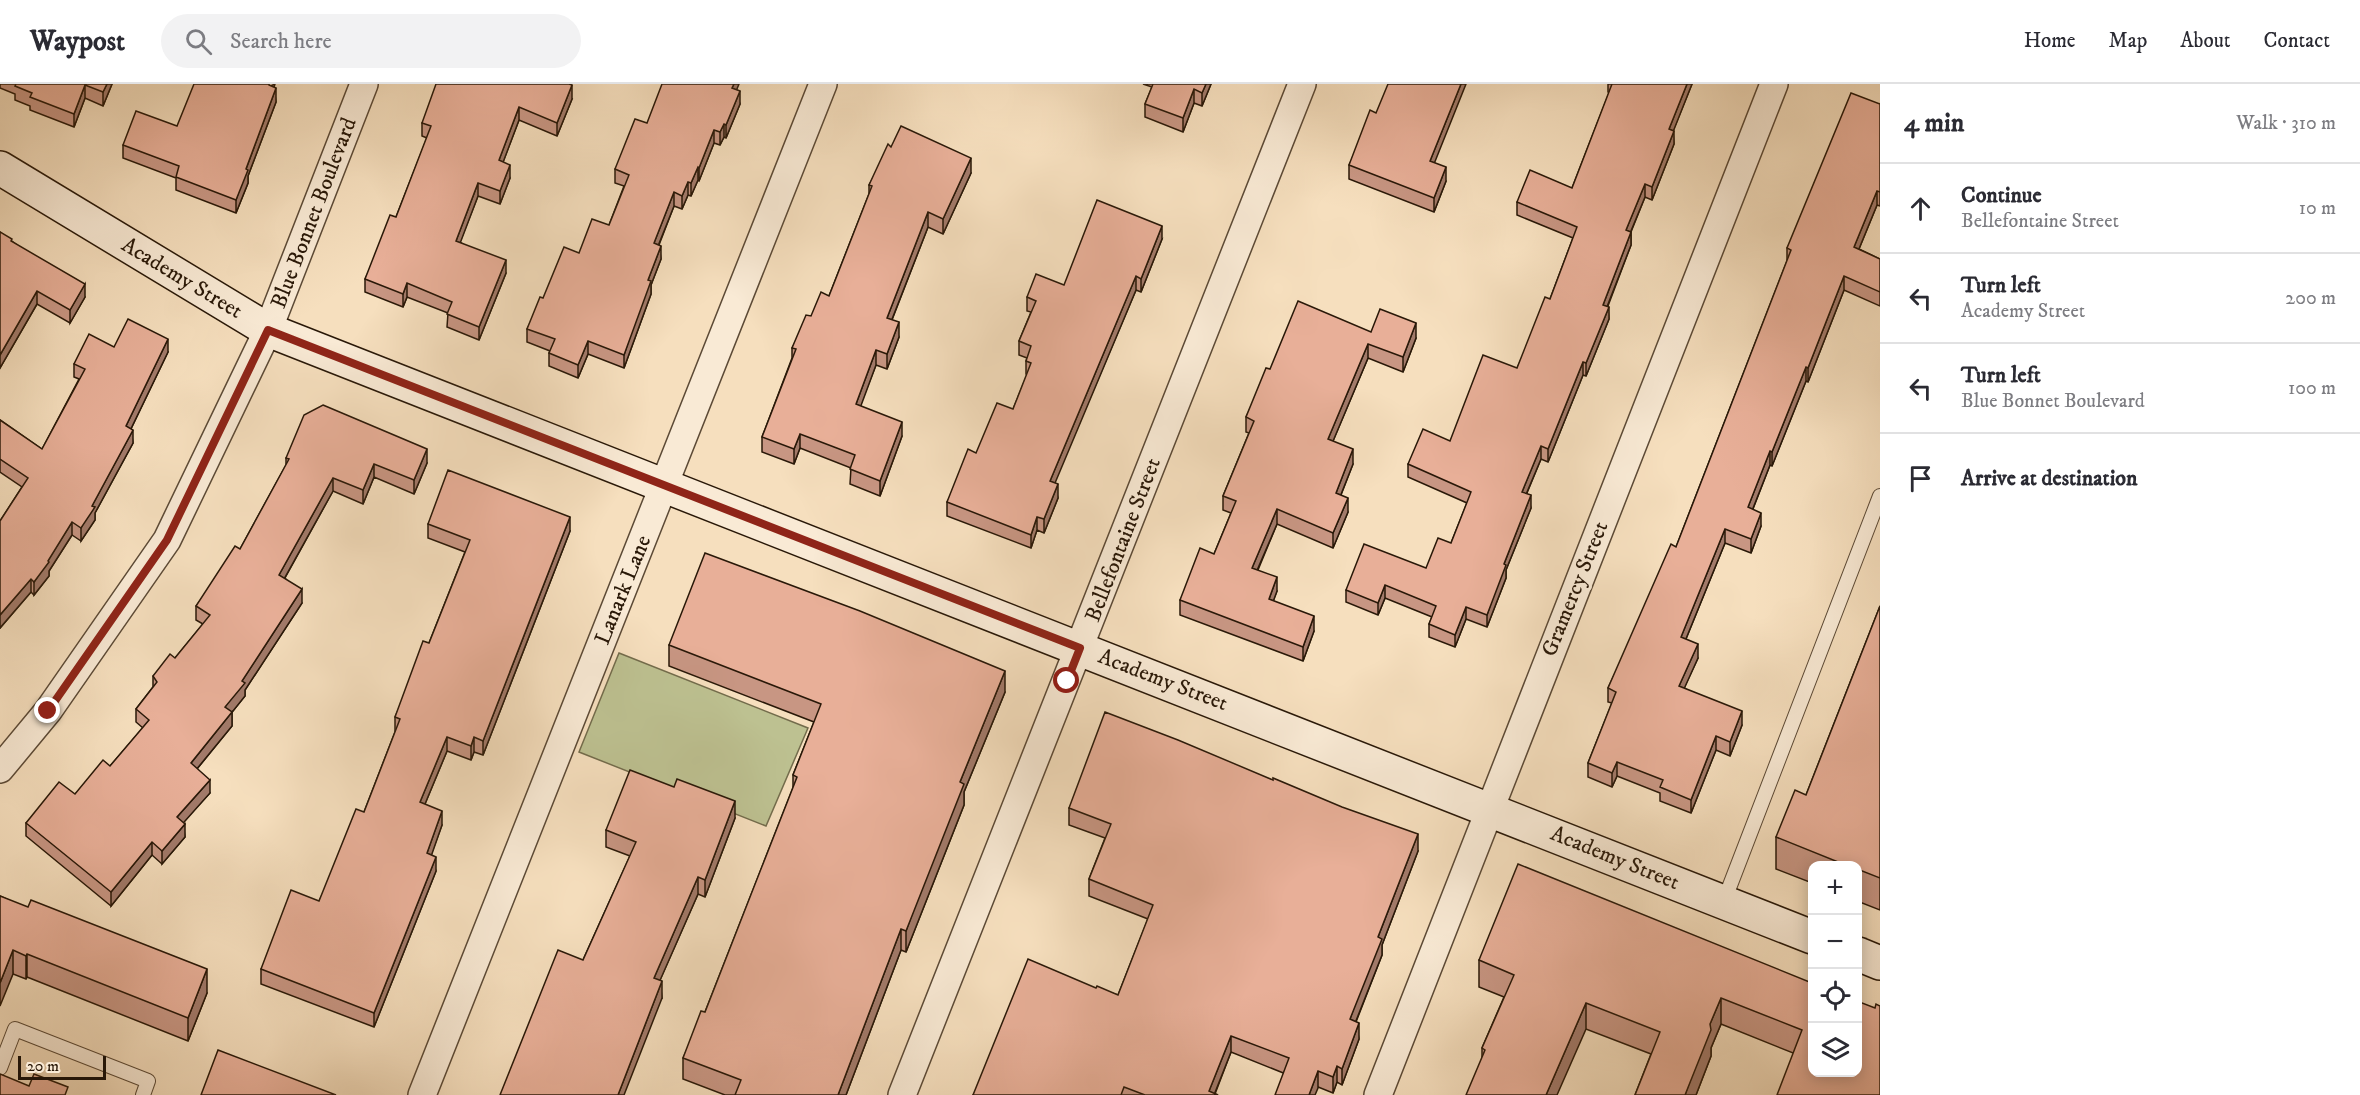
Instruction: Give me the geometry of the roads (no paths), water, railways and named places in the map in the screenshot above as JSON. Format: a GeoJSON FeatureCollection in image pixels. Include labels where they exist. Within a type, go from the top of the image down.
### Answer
{"type":"FeatureCollection","features":[{"type":"Feature","properties":{"kind":"street","name":"Blue Bonnet Boulevard"},"geometry":{"type":"LineString","coordinates":[[0,769],[48,711],[167,540],[268,330],[364,84]]}},
{"type":"Feature","properties":{"kind":"street","name":"Lanark Lane"},"geometry":{"type":"LineString","coordinates":[[422,1095],[823,84]]}},
{"type":"Feature","properties":{"kind":"street","name":"Bellefontaine Street"},"geometry":{"type":"LineString","coordinates":[[902,1095],[1302,84]]}},
{"type":"Feature","properties":{"kind":"street","name":"Gramercy Street"},"geometry":{"type":"LineString","coordinates":[[1378,1095],[1774,84]]}},
{"type":"Feature","properties":{"kind":"street","name":"Academy Street"},"geometry":{"type":"LineString","coordinates":[[0,168],[268,330],[1808,934]]}},
{"type":"Feature","properties":{"kind":"street"},"geometry":{"type":"LineString","coordinates":[[1862,956],[1880,963]]}},
{"type":"Feature","properties":{"kind":"lane"},"geometry":{"type":"LineString","coordinates":[[1724,901],[1880,496]]}},
{"type":"Feature","properties":{"kind":"lane"},"geometry":{"type":"LineString","coordinates":[[0,1068],[15,1029],[148,1081],[143,1095]]}}]}
